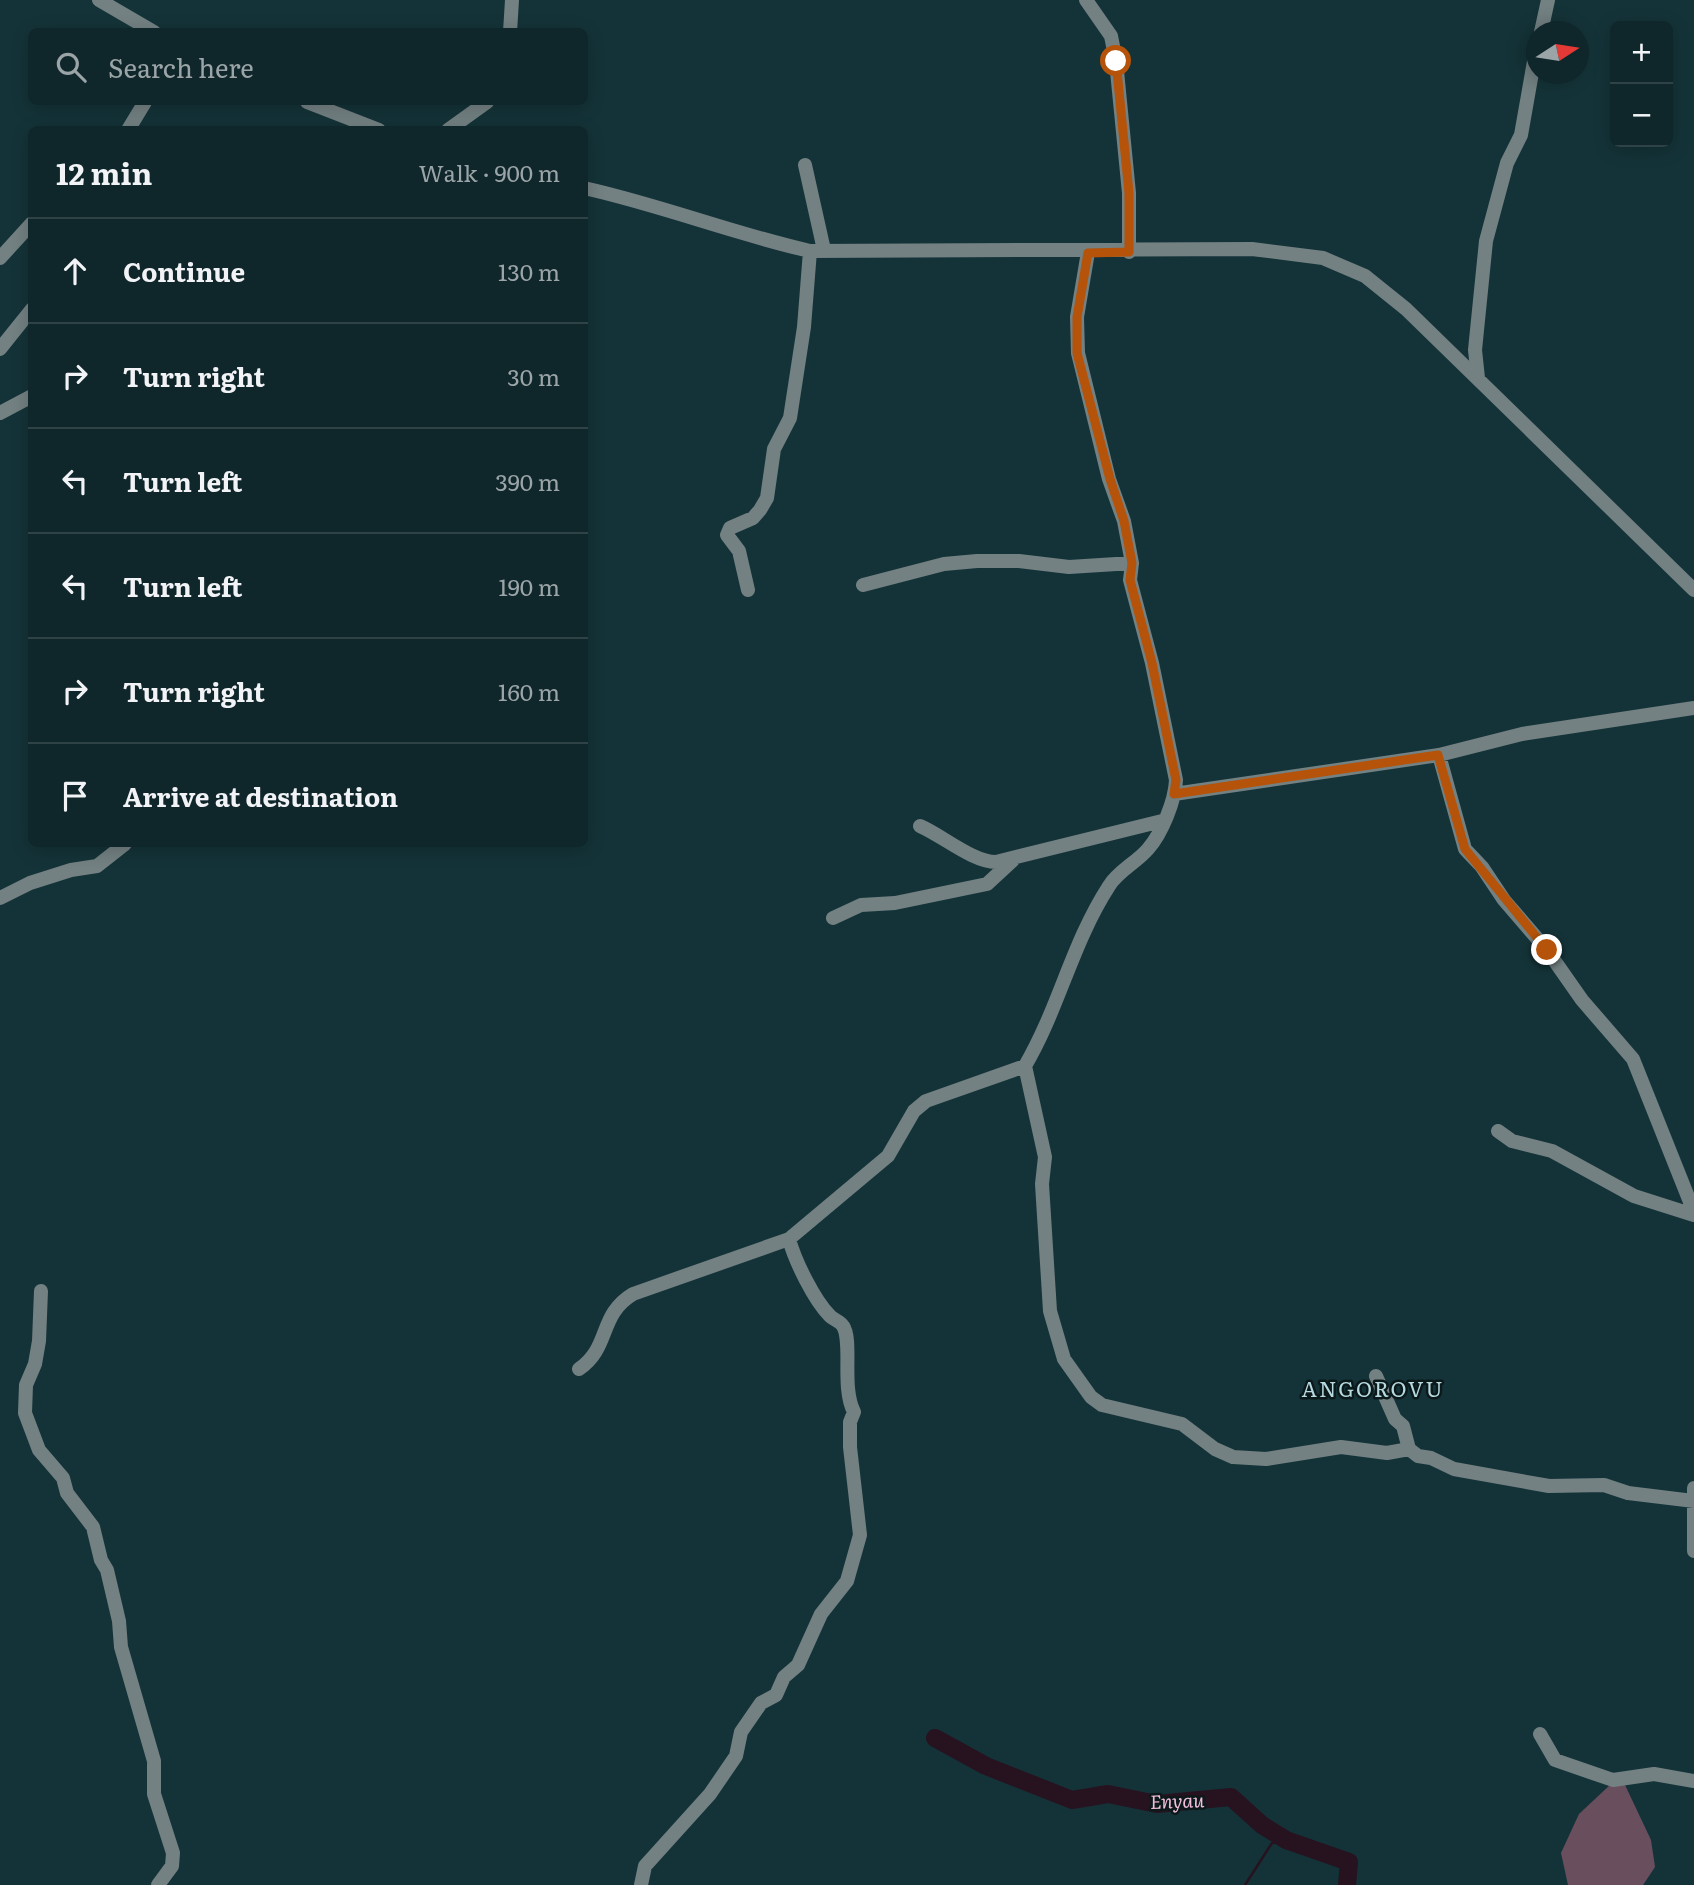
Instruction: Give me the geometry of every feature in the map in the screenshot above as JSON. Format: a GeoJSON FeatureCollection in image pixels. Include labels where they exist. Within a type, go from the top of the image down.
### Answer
{"type":"FeatureCollection","features":[{"type":"Feature","properties":{"kind":"street"},"geometry":{"type":"LineString","coordinates":[[99,0],[148,28]]}},
{"type":"Feature","properties":{"kind":"street"},"geometry":{"type":"LineString","coordinates":[[510,28],[512,0]]}},
{"type":"Feature","properties":{"kind":"street"},"geometry":{"type":"LineString","coordinates":[[1086,0],[1111,36],[1116,61],[1129,193],[1129,252]]}},
{"type":"Feature","properties":{"kind":"street"},"geometry":{"type":"LineString","coordinates":[[1543,21],[1548,0]]}},
{"type":"Feature","properties":{"kind":"street"},"geometry":{"type":"LineString","coordinates":[[1478,379],[1475,350],[1486,241],[1507,163],[1521,135],[1530,84]]}},
{"type":"Feature","properties":{"kind":"street"},"geometry":{"type":"LineString","coordinates":[[130,126],[143,105]]}},
{"type":"Feature","properties":{"kind":"street"},"geometry":{"type":"LineString","coordinates":[[315,105],[369,126]]}},
{"type":"Feature","properties":{"kind":"street"},"geometry":{"type":"LineString","coordinates":[[454,126],[483,105]]}},
{"type":"Feature","properties":{"kind":"street"},"geometry":{"type":"LineString","coordinates":[[748,590],[739,551],[727,535],[730,528],[753,517],[767,498],[774,449],[790,418],[817,251],[805,165]]}},
{"type":"Feature","properties":{"kind":"street"},"geometry":{"type":"LineString","coordinates":[[588,189],[636,199],[759,240],[817,251],[1088,253],[1252,249],[1323,258],[1365,276],[1406,309],[1694,590]]}},
{"type":"Feature","properties":{"kind":"street"},"geometry":{"type":"LineString","coordinates":[[0,258],[28,227]]}},
{"type":"Feature","properties":{"kind":"street"},"geometry":{"type":"LineString","coordinates":[[579,1369],[599,1350],[604,1327],[615,1307],[633,1294],[789,1239],[888,1156],[914,1111],[926,1101],[1025,1066],[1044,1033],[1070,959],[1107,888],[1149,848],[1163,821],[1174,794],[1176,780],[1152,663],[1130,580],[1132,563],[1124,521],[1110,479],[1077,353],[1077,317],[1088,253]]}},
{"type":"Feature","properties":{"kind":"street"},"geometry":{"type":"LineString","coordinates":[[0,349],[28,314]]}},
{"type":"Feature","properties":{"kind":"street"},"geometry":{"type":"LineString","coordinates":[[0,413],[28,398]]}},
{"type":"Feature","properties":{"kind":"street"},"geometry":{"type":"LineString","coordinates":[[863,584],[955,563],[1019,562],[1069,568],[1132,563]]}},
{"type":"Feature","properties":{"kind":"street"},"geometry":{"type":"LineString","coordinates":[[1174,794],[1438,755],[1522,734],[1694,708]]}},
{"type":"Feature","properties":{"kind":"street"},"geometry":{"type":"LineString","coordinates":[[1438,755],[1465,849],[1547,950],[1582,1000],[1633,1059],[1694,1213]]}},
{"type":"Feature","properties":{"kind":"street"},"geometry":{"type":"LineString","coordinates":[[920,826],[939,833],[985,862],[1013,860],[1163,821]]}},
{"type":"Feature","properties":{"kind":"street"},"geometry":{"type":"LineString","coordinates":[[0,898],[20,887],[71,870],[97,866],[121,847]]}},
{"type":"Feature","properties":{"kind":"street"},"geometry":{"type":"LineString","coordinates":[[833,918],[861,905],[895,903],[987,884],[1013,860]]}},
{"type":"Feature","properties":{"kind":"street"},"geometry":{"type":"LineString","coordinates":[[1025,1066],[1045,1157],[1042,1195],[1051,1311],[1064,1359],[1091,1397],[1102,1405],[1182,1424],[1214,1449],[1233,1457],[1266,1459],[1340,1447],[1387,1453],[1409,1449]]}},
{"type":"Feature","properties":{"kind":"street"},"geometry":{"type":"LineString","coordinates":[[1498,1131],[1512,1141],[1552,1151],[1633,1196],[1694,1213]]}},
{"type":"Feature","properties":{"kind":"street"},"geometry":{"type":"LineString","coordinates":[[641,1885],[645,1866],[656,1851],[697,1812],[736,1756],[741,1732],[761,1703],[776,1695],[784,1677],[798,1665],[821,1614],[848,1581],[857,1556],[860,1527],[850,1447],[850,1422],[853,1412],[848,1399],[846,1332],[808,1282],[797,1263],[789,1239]]}},
{"type":"Feature","properties":{"kind":"street"},"geometry":{"type":"LineString","coordinates":[[41,1291],[39,1341],[35,1363],[26,1385],[24,1413],[39,1450],[63,1478],[67,1493],[93,1527],[101,1560],[107,1570],[120,1621],[121,1647],[154,1760],[155,1794],[173,1853],[172,1866],[158,1885]]}},
{"type":"Feature","properties":{"kind":"street"},"geometry":{"type":"LineString","coordinates":[[1376,1376],[1395,1419],[1403,1426],[1409,1449],[1418,1456],[1431,1458],[1454,1469],[1549,1486],[1604,1485],[1628,1493],[1694,1496],[1694,1551]]}},
{"type":"Feature","properties":{"kind":"street"},"geometry":{"type":"LineString","coordinates":[[1540,1734],[1555,1760],[1613,1780],[1654,1774],[1694,1781]]}},
{"type":"Feature","properties":{"kind":"shaded area"},"geometry":{"type":"Polygon","coordinates":[[[1610,1785],[1625,1785],[1651,1840],[1655,1867],[1643,1885],[1568,1885],[1561,1853],[1579,1814],[1610,1785]]]}},
{"type":"Feature","properties":{"kind":"waterway","name":"Enyau"},"geometry":{"type":"LineString","coordinates":[[935,1738],[986,1766],[1072,1800],[1108,1794],[1157,1804],[1231,1797],[1262,1825],[1286,1840],[1349,1862],[1347,1885]]}},
{"type":"Feature","properties":{"kind":"waterway"},"geometry":{"type":"LineString","coordinates":[[1245,1885],[1272,1843],[1286,1840]]}},
{"type":"Feature","properties":{"kind":"district","name":"ANGOROVU"},"geometry":{"type":"Point","coordinates":[1373,1387]}},
{"type":"Feature","properties":{"kind":"route"},"geometry":{"type":"LineString","coordinates":[[1116,61],[1129,193],[1129,252],[1088,253],[1077,317],[1077,353],[1087,380],[1099,441],[1124,521],[1132,563],[1130,580],[1138,620],[1152,663],[1176,780],[1174,794],[1438,755],[1445,783],[1457,812],[1459,833],[1465,849],[1547,950]]}}]}
